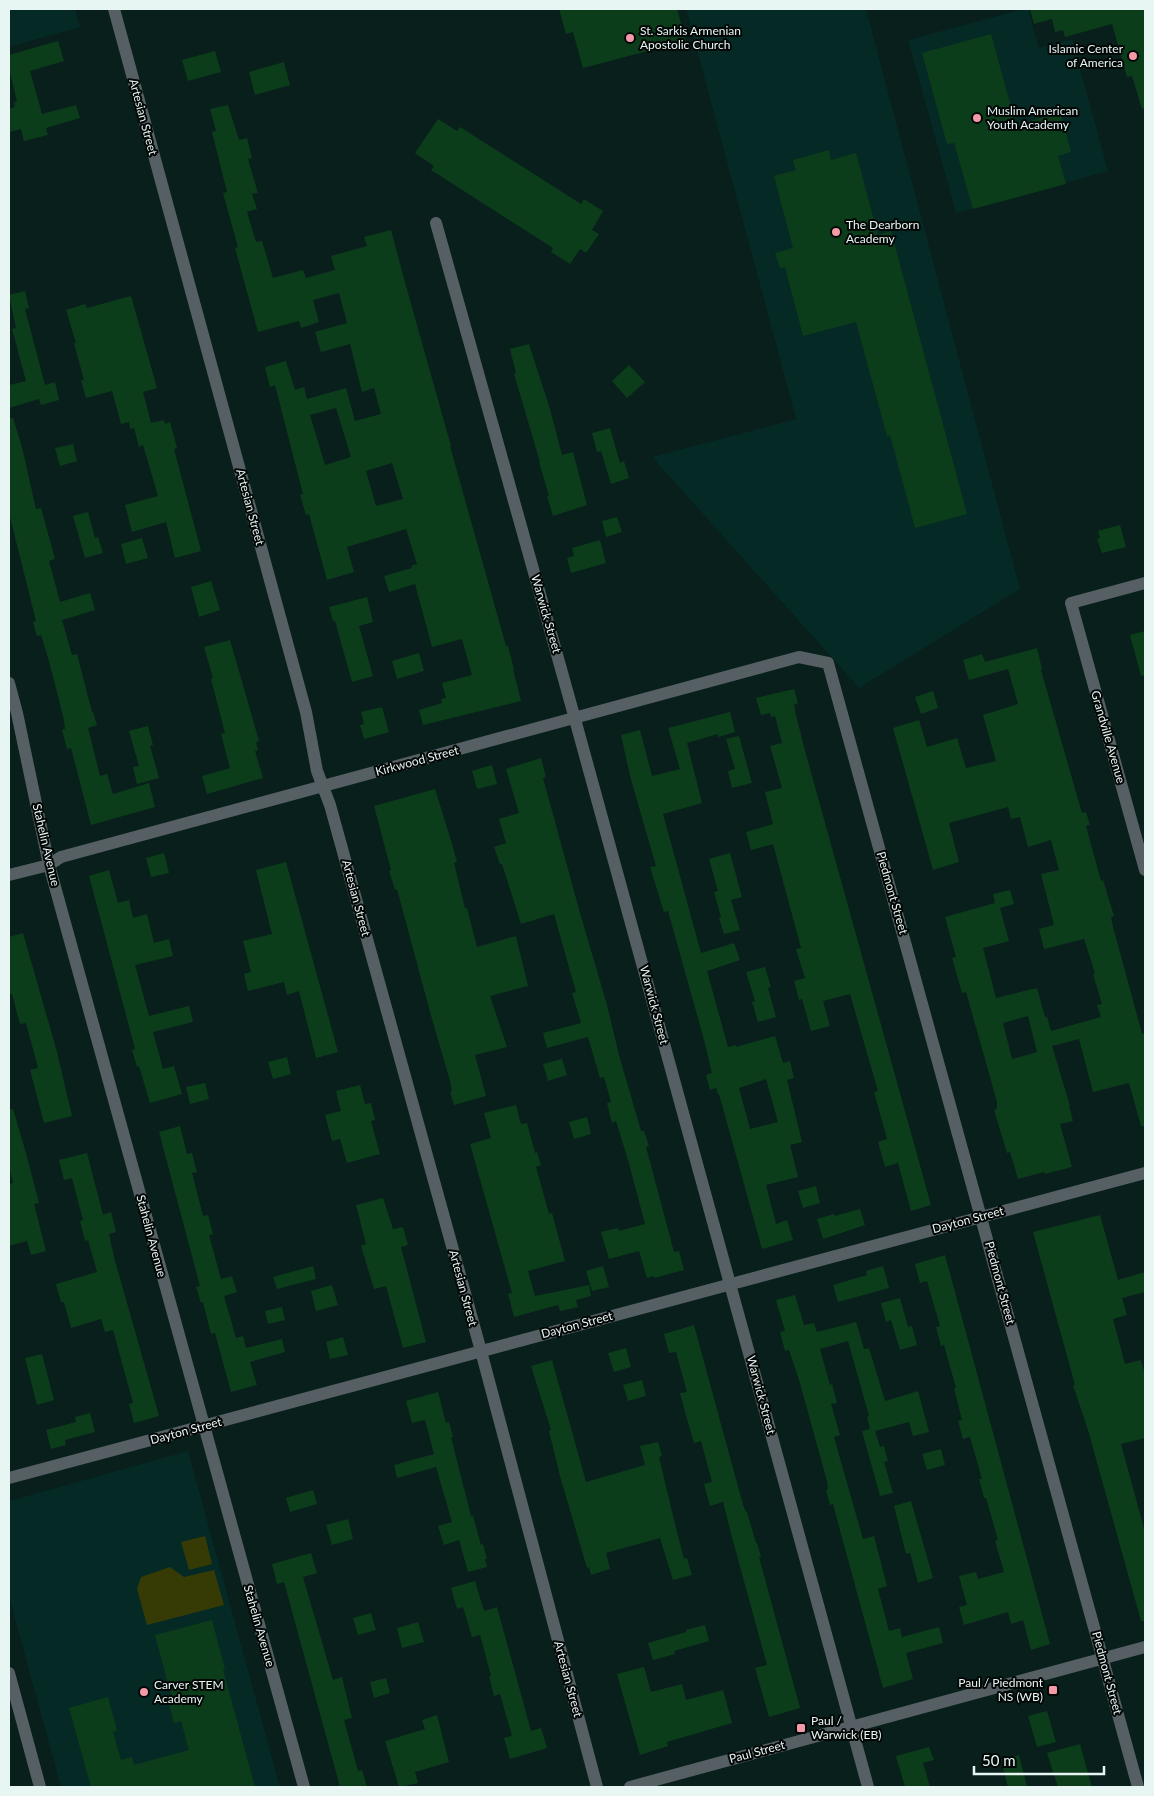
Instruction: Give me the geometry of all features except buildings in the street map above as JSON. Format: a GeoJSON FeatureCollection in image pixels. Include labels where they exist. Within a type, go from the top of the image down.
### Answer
{"type":"FeatureCollection","features":[{"type":"Feature","properties":{"kind":"street","name":"Artesian Street"},"geometry":{"type":"LineString","coordinates":[[114,9],[306,712],[317,772],[330,805],[481,1351],[597,1787]]}},
{"type":"Feature","properties":{"kind":"street","name":"Warwick Street"},"geometry":{"type":"LineString","coordinates":[[436,223],[575,719],[868,1787]]}},
{"type":"Feature","properties":{"kind":"street","name":"Grandville Avenue"},"geometry":{"type":"LineString","coordinates":[[1145,582],[1071,603],[1145,870]]}},
{"type":"Feature","properties":{"kind":"street","name":"Kirkwood Street"},"geometry":{"type":"LineString","coordinates":[[9,875],[48,865],[61,857],[799,657],[828,663]]}},
{"type":"Feature","properties":{"kind":"street","name":"Piedmont Street"},"geometry":{"type":"LineString","coordinates":[[828,663],[1138,1787]]}},
{"type":"Feature","properties":{"kind":"street","name":"Stahelin Avenue"},"geometry":{"type":"LineString","coordinates":[[9,682],[18,713],[48,865],[304,1787]]}},
{"type":"Feature","properties":{"kind":"street","name":"Dayton Street"},"geometry":{"type":"LineString","coordinates":[[9,1478],[1145,1173]]}},
{"type":"Feature","properties":{"kind":"street","name":"Paul Street"},"geometry":{"type":"LineString","coordinates":[[630,1787],[1145,1647]]}},
{"type":"Feature","properties":{"kind":"street"},"geometry":{"type":"LineString","coordinates":[[9,1673],[40,1787]]}},
{"type":"Feature","properties":{"kind":"shaded area"},"geometry":{"type":"Polygon","coordinates":[[[9,9],[75,9],[80,27],[9,47],[9,9]]]}},
{"type":"Feature","properties":{"kind":"shaded area","name":"The Dearborn Academy"},"geometry":{"type":"Polygon","coordinates":[[[686,9],[866,9],[1020,589],[859,688],[652,457],[796,419],[686,9]]]}},
{"type":"Feature","properties":{"kind":"shaded area"},"geometry":{"type":"Polygon","coordinates":[[[1028,9],[1039,48],[1072,39],[1108,171],[956,213],[908,40],[1028,9]]]}},
{"type":"Feature","properties":{"kind":"shaded area","name":"Carver STEM Academy"},"geometry":{"type":"Polygon","coordinates":[[[188,1451],[280,1787],[61,1787],[9,1597],[9,1501],[188,1451]]]}},
{"type":"Feature","properties":{"kind":"green space"},"geometry":{"type":"Polygon","coordinates":[[[205,1536],[212,1564],[189,1570],[181,1542],[205,1536]]]}},
{"type":"Feature","properties":{"kind":"green space"},"geometry":{"type":"Polygon","coordinates":[[[170,1567],[184,1577],[214,1570],[224,1605],[147,1625],[137,1589],[141,1577],[170,1567]]]}},
{"type":"Feature","properties":{"kind":"place","name":"St. Sarkis Armenian Apostolic Church"},"geometry":{"type":"Point","coordinates":[630,38]}},
{"type":"Feature","properties":{"kind":"place","name":"Islamic Center of America"},"geometry":{"type":"Point","coordinates":[1133,56]}},
{"type":"Feature","properties":{"kind":"place","name":"Muslim American Youth Academy"},"geometry":{"type":"Point","coordinates":[977,118]}},
{"type":"Feature","properties":{"kind":"place","name":"The Dearborn Academy"},"geometry":{"type":"Point","coordinates":[836,232]}},
{"type":"Feature","properties":{"kind":"place","name":"Paul / Piedmont NS (WB)"},"geometry":{"type":"Point","coordinates":[1053,1690]}},
{"type":"Feature","properties":{"kind":"place","name":"Carver STEM Academy"},"geometry":{"type":"Point","coordinates":[144,1692]}},
{"type":"Feature","properties":{"kind":"place","name":"Paul / Warwick (EB)"},"geometry":{"type":"Point","coordinates":[801,1728]}}]}
